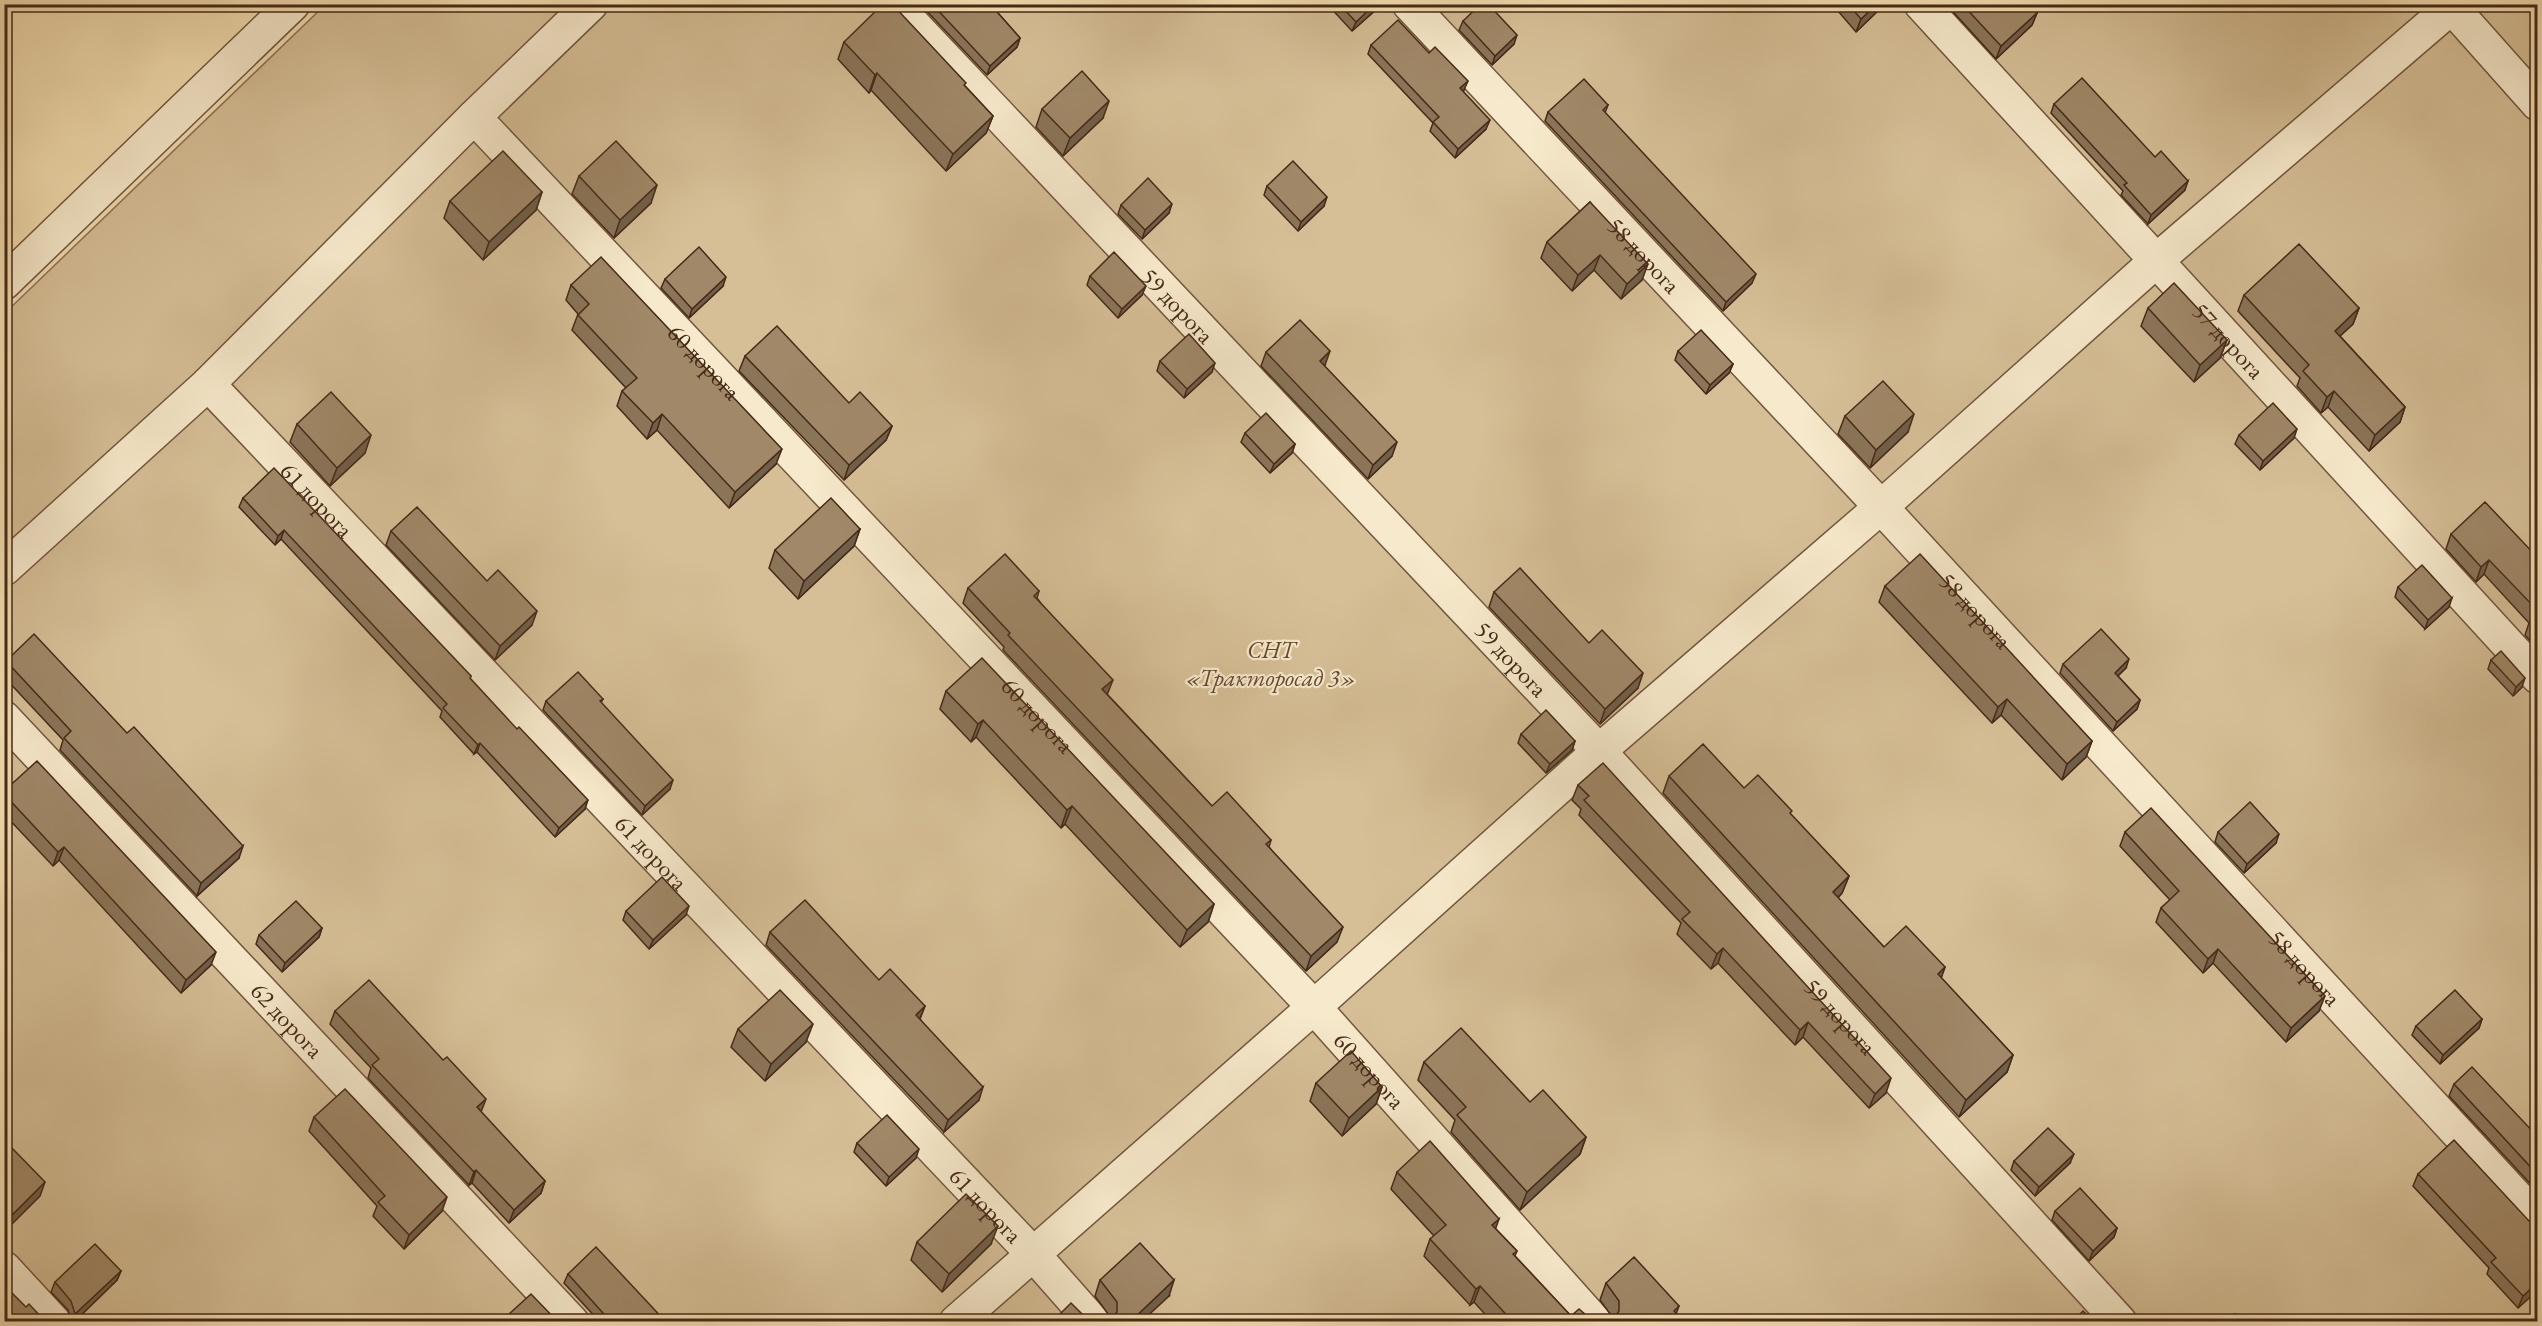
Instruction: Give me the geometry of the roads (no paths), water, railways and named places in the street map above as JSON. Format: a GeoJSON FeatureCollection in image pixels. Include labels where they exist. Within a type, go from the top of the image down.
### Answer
{"type":"FeatureCollection","features":[{"type":"Feature","properties":{"kind":"street"},"geometry":{"type":"LineString","coordinates":[[4,283],[292,4]]}},
{"type":"Feature","properties":{"kind":"street"},"geometry":{"type":"LineString","coordinates":[[4,569],[208,384],[474,117],[591,4]]}},
{"type":"Feature","properties":{"kind":"street","name":"59 дорога"},"geometry":{"type":"LineString","coordinates":[[894,4],[1599,751],[2120,1322]]}},
{"type":"Feature","properties":{"kind":"street","name":"58 дорога"},"geometry":{"type":"LineString","coordinates":[[1409,4],[1881,507],[2538,1220]]}},
{"type":"Feature","properties":{"kind":"street","name":"57 дорога"},"geometry":{"type":"LineString","coordinates":[[1921,4],[2538,677]]}},
{"type":"Feature","properties":{"kind":"street"},"geometry":{"type":"LineString","coordinates":[[956,1322],[1314,1007],[1599,751],[1881,507],[2157,260],[2452,5],[2538,104]]}},
{"type":"Feature","properties":{"kind":"street","name":"60 дорога"},"geometry":{"type":"LineString","coordinates":[[474,117],[1314,1007],[1595,1322]]}},
{"type":"Feature","properties":{"kind":"street","name":"61 дорога"},"geometry":{"type":"LineString","coordinates":[[208,384],[1033,1254],[1093,1322]]}},
{"type":"Feature","properties":{"kind":"street","name":"62 дорога"},"geometry":{"type":"LineString","coordinates":[[4,718],[572,1322]]}},
{"type":"Feature","properties":{"kind":"street"},"geometry":{"type":"LineString","coordinates":[[4,1268],[54,1322]]}},
{"type":"Feature","properties":{"kind":"park label","name":"СНТ «Тракторосад 3»"},"geometry":{"type":"Point","coordinates":[1271,663]}}]}
